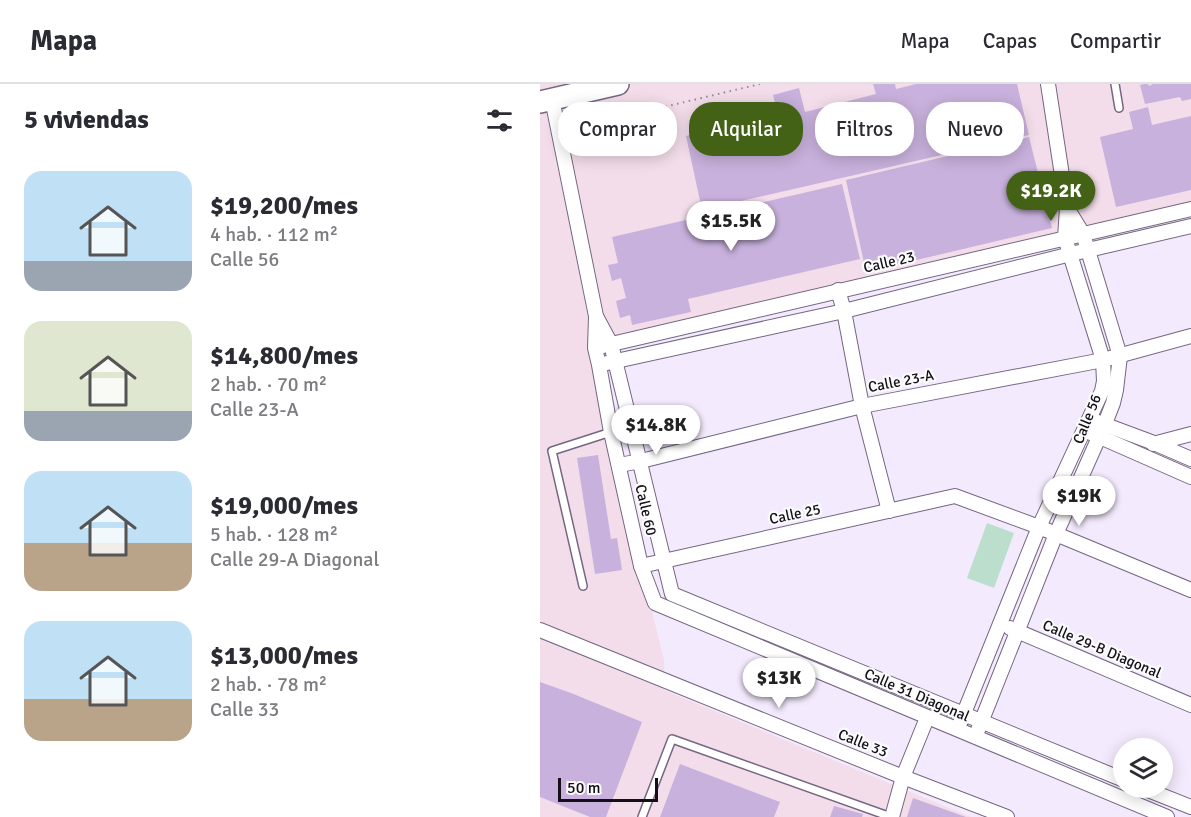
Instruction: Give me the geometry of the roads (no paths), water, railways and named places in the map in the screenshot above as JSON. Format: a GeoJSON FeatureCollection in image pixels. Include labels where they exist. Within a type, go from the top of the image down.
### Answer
{"type":"FeatureCollection","features":[{"type":"Feature","properties":{"kind":"main road"},"geometry":{"type":"LineString","coordinates":[[546,101],[618,84]]}},
{"type":"Feature","properties":{"kind":"street","name":"Calle 56"},"geometry":{"type":"LineString","coordinates":[[957,730],[1039,527],[1102,391],[1104,381],[1103,360],[1065,238],[1067,208],[1048,84]]}},
{"type":"Feature","properties":{"kind":"street","name":"Calle 60"},"geometry":{"type":"LineString","coordinates":[[546,101],[558,132],[596,316],[595,348],[611,432],[641,566],[655,603]]}},
{"type":"Feature","properties":{"kind":"street","name":"Calle 56"},"geometry":{"type":"LineString","coordinates":[[975,738],[1056,534],[1113,403],[1116,390],[1120,356],[1083,234],[1067,208]]}},
{"type":"Feature","properties":{"kind":"street","name":"Calle 23"},"geometry":{"type":"LineString","coordinates":[[595,348],[1191,209]]}},
{"type":"Feature","properties":{"kind":"street"},"geometry":{"type":"LineString","coordinates":[[599,365],[844,310],[1191,226]]}},
{"type":"Feature","properties":{"kind":"street"},"geometry":{"type":"LineString","coordinates":[[838,290],[844,310],[862,406],[889,511]]}},
{"type":"Feature","properties":{"kind":"street","name":"Calle 60"},"geometry":{"type":"LineString","coordinates":[[596,316],[611,344],[663,560]]}},
{"type":"Feature","properties":{"kind":"street","name":"Calle 23-A"},"geometry":{"type":"LineString","coordinates":[[619,465],[862,406],[1103,360],[1191,336]]}},
{"type":"Feature","properties":{"kind":"street"},"geometry":{"type":"LineString","coordinates":[[1086,424],[1140,454],[1191,477]]}},
{"type":"Feature","properties":{"kind":"street"},"geometry":{"type":"LineString","coordinates":[[1101,431],[1154,443],[1191,459]]}},
{"type":"Feature","properties":{"kind":"street"},"geometry":{"type":"LineString","coordinates":[[1140,454],[1154,443],[1191,434]]}},
{"type":"Feature","properties":{"kind":"street","name":"Calle 25"},"geometry":{"type":"LineString","coordinates":[[641,566],[955,495],[1039,527]]}},
{"type":"Feature","properties":{"kind":"street"},"geometry":{"type":"LineString","coordinates":[[1039,527],[1191,590]]}},
{"type":"Feature","properties":{"kind":"street","name":"Calle 31 Diagonal"},"geometry":{"type":"LineString","coordinates":[[663,560],[672,594],[1113,776]]}},
{"type":"Feature","properties":{"kind":"street","name":"Calle 31 Diagonal"},"geometry":{"type":"LineString","coordinates":[[655,603],[1167,817]]}},
{"type":"Feature","properties":{"kind":"street","name":"Calle 29-B Diagonal"},"geometry":{"type":"LineString","coordinates":[[1000,623],[1191,705]]}},
{"type":"Feature","properties":{"kind":"street","name":"Calle 33"},"geometry":{"type":"LineString","coordinates":[[540,630],[1007,817]]}},
{"type":"Feature","properties":{"kind":"street"},"geometry":{"type":"LineString","coordinates":[[886,700],[893,685]]}},
{"type":"Feature","properties":{"kind":"street"},"geometry":{"type":"LineString","coordinates":[[892,817],[903,777],[927,717]]}},
{"type":"Feature","properties":{"kind":"street"},"geometry":{"type":"LineString","coordinates":[[1168,798],[1191,807]]}},
{"type":"Feature","properties":{"kind":"lane"},"geometry":{"type":"LineString","coordinates":[[1115,84],[1119,108]]}},
{"type":"Feature","properties":{"kind":"lane"},"geometry":{"type":"LineString","coordinates":[[583,586],[552,452],[611,432]]}},
{"type":"Feature","properties":{"kind":"lane"},"geometry":{"type":"LineString","coordinates":[[642,817],[672,739],[892,817]]}}]}
